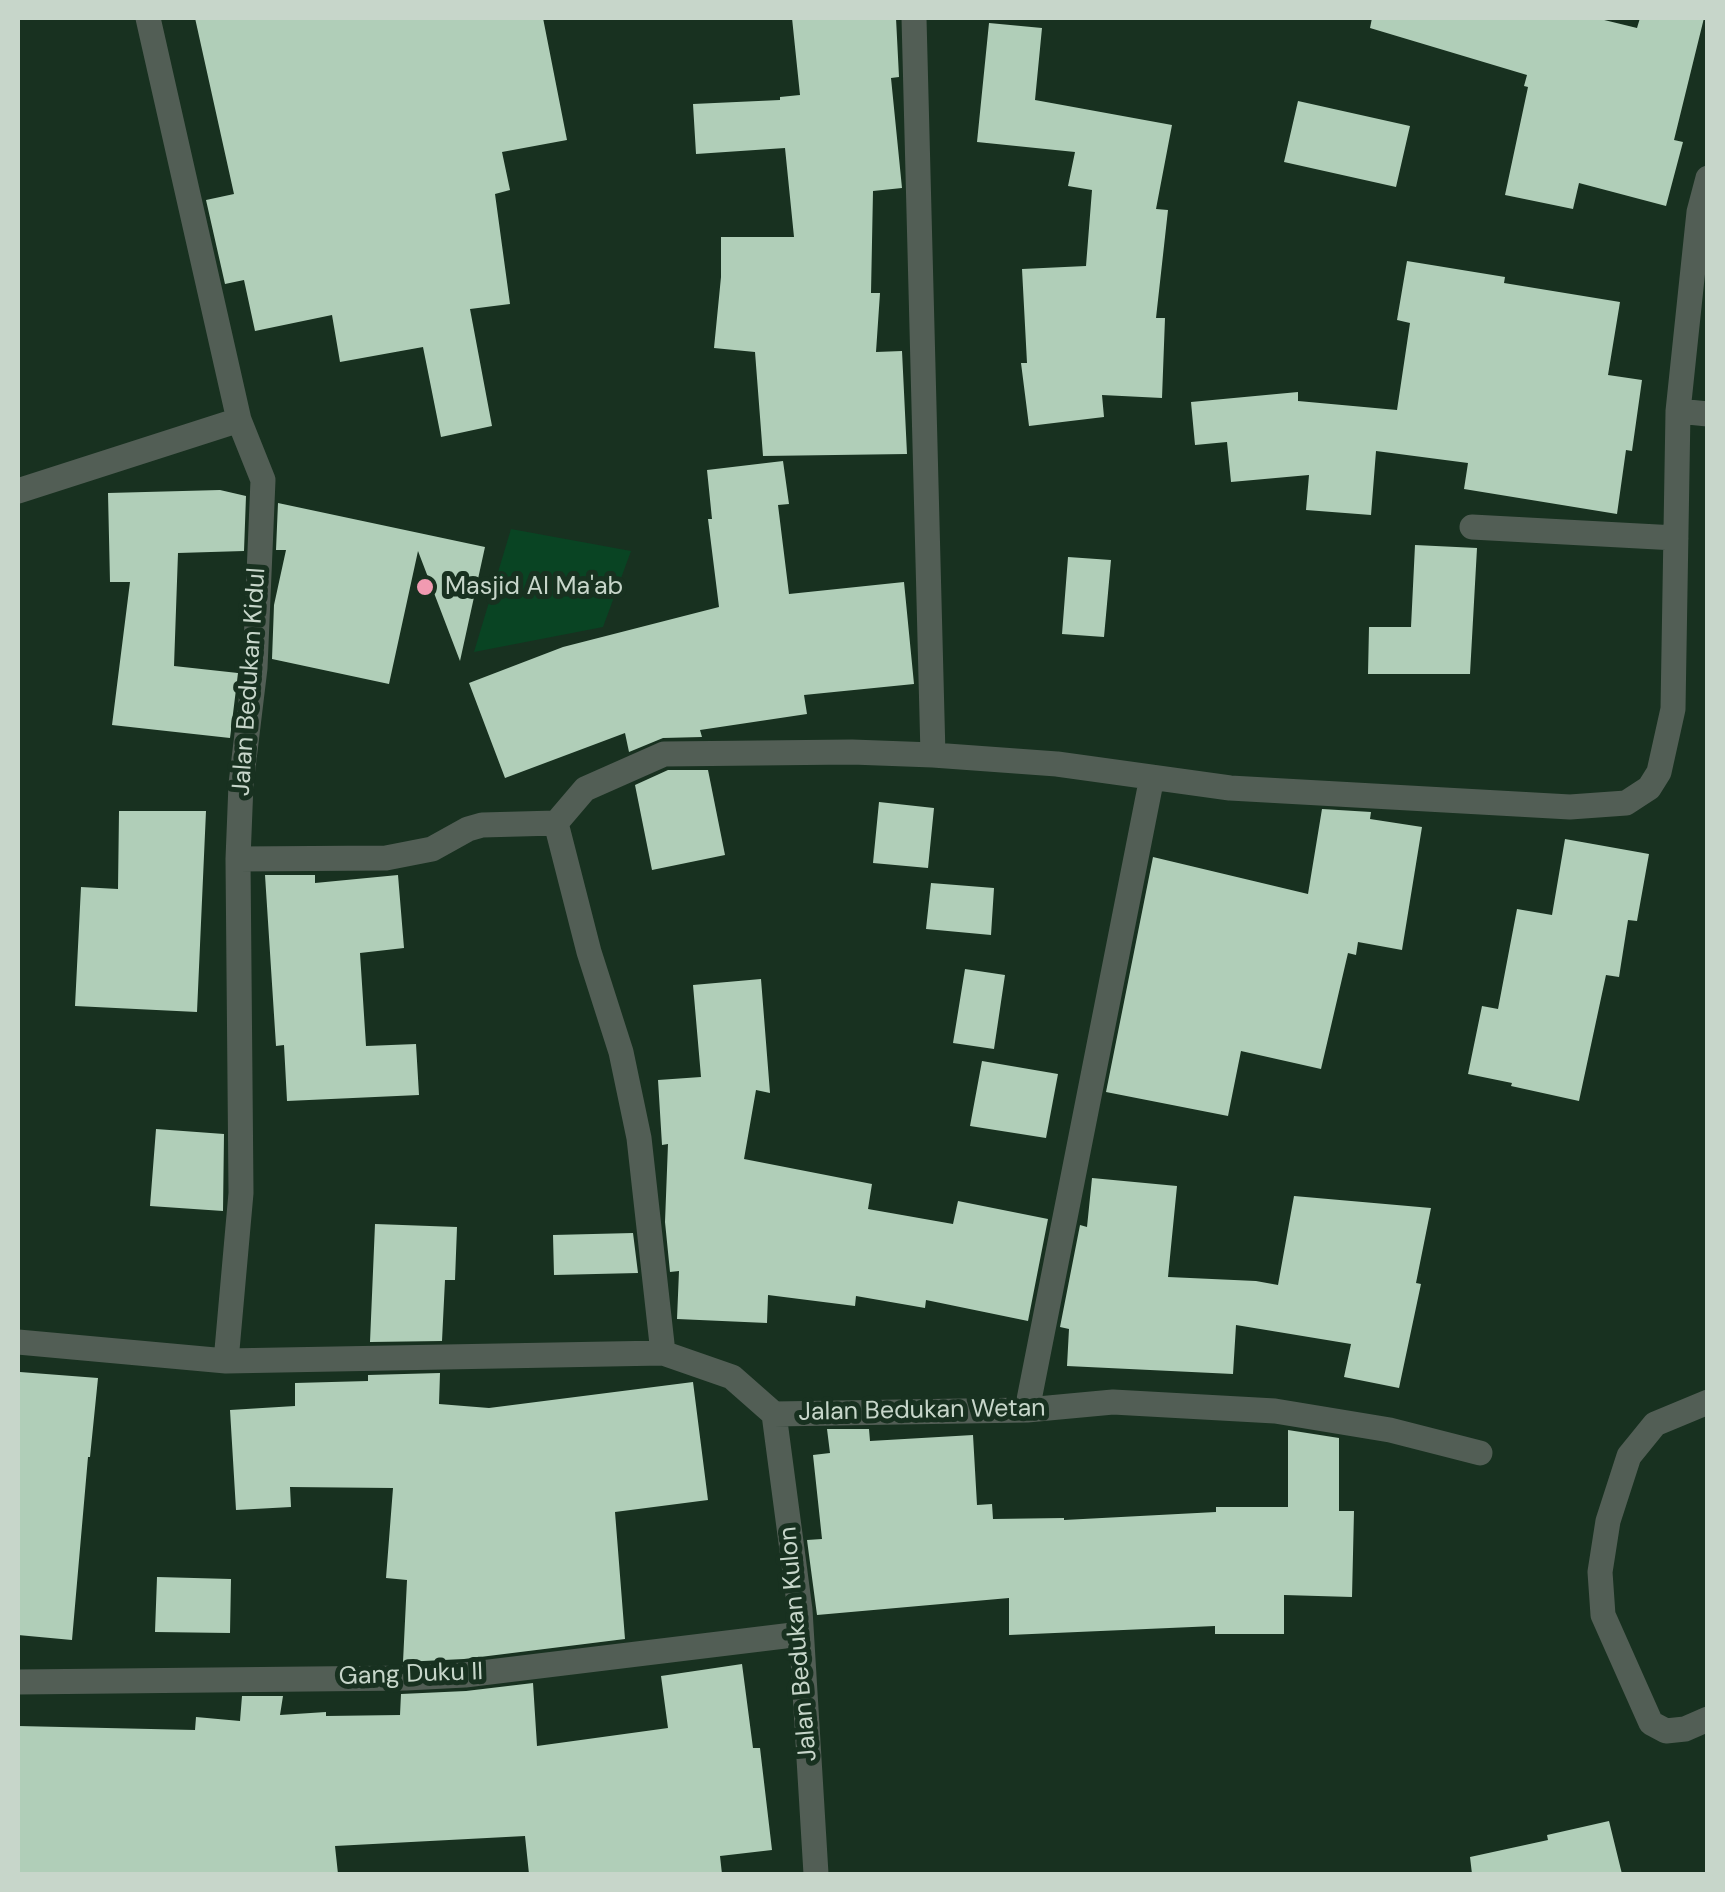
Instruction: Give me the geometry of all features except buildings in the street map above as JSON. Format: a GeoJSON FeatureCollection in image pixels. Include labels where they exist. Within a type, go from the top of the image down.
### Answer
{"type":"FeatureCollection","features":[{"type":"Feature","properties":{"kind":"street","name":"Jalan Bedukan Kidul"},"geometry":{"type":"LineString","coordinates":[[148,18],[239,420],[263,480],[254,668],[238,859],[242,1193],[226,1360]]}},
{"type":"Feature","properties":{"kind":"street"},"geometry":{"type":"LineString","coordinates":[[914,18],[933,755]]}},
{"type":"Feature","properties":{"kind":"street"},"geometry":{"type":"LineString","coordinates":[[238,859],[386,858],[432,849],[482,825],[556,823],[585,789],[664,754],[933,755],[1057,764],[1230,788],[1570,806],[1626,803],[1649,788],[1659,772],[1673,709],[1678,410],[1699,212],[1708,178]]}},
{"type":"Feature","properties":{"kind":"street"},"geometry":{"type":"LineString","coordinates":[[1678,410],[1708,414]]}},
{"type":"Feature","properties":{"kind":"street"},"geometry":{"type":"LineString","coordinates":[[18,491],[239,420]]}},
{"type":"Feature","properties":{"kind":"street"},"geometry":{"type":"LineString","coordinates":[[1472,527],[1676,538]]}},
{"type":"Feature","properties":{"kind":"street"},"geometry":{"type":"LineString","coordinates":[[1027,1410],[1152,778]]}},
{"type":"Feature","properties":{"kind":"street"},"geometry":{"type":"LineString","coordinates":[[556,823],[589,952],[621,1052],[636,1121],[663,1352]]}},
{"type":"Feature","properties":{"kind":"street","name":"Jalan Bedukan Wetan"},"geometry":{"type":"LineString","coordinates":[[18,1342],[226,1360],[663,1352],[732,1376],[774,1414],[1027,1410],[1113,1402],[1275,1411],[1390,1430],[1480,1453]]}},
{"type":"Feature","properties":{"kind":"street"},"geometry":{"type":"LineString","coordinates":[[1708,1402],[1655,1424],[1629,1456],[1608,1520],[1600,1572],[1603,1614],[1651,1723],[1666,1731],[1685,1730],[1708,1719]]}},
{"type":"Feature","properties":{"kind":"street","name":"Jalan Bedukan Kulon"},"geometry":{"type":"LineString","coordinates":[[774,1414],[802,1634],[816,1874]]}},
{"type":"Feature","properties":{"kind":"street","name":"Gang Duku II"},"geometry":{"type":"LineString","coordinates":[[18,1682],[465,1675],[802,1634]]}},
{"type":"Feature","properties":{"kind":"green space"},"geometry":{"type":"Polygon","coordinates":[[[511,529],[631,551],[603,627],[474,652],[511,529]]]}},
{"type":"Feature","properties":{"kind":"place","name":"Masjid Al Ma'ab"},"geometry":{"type":"Point","coordinates":[425,587]}}]}
